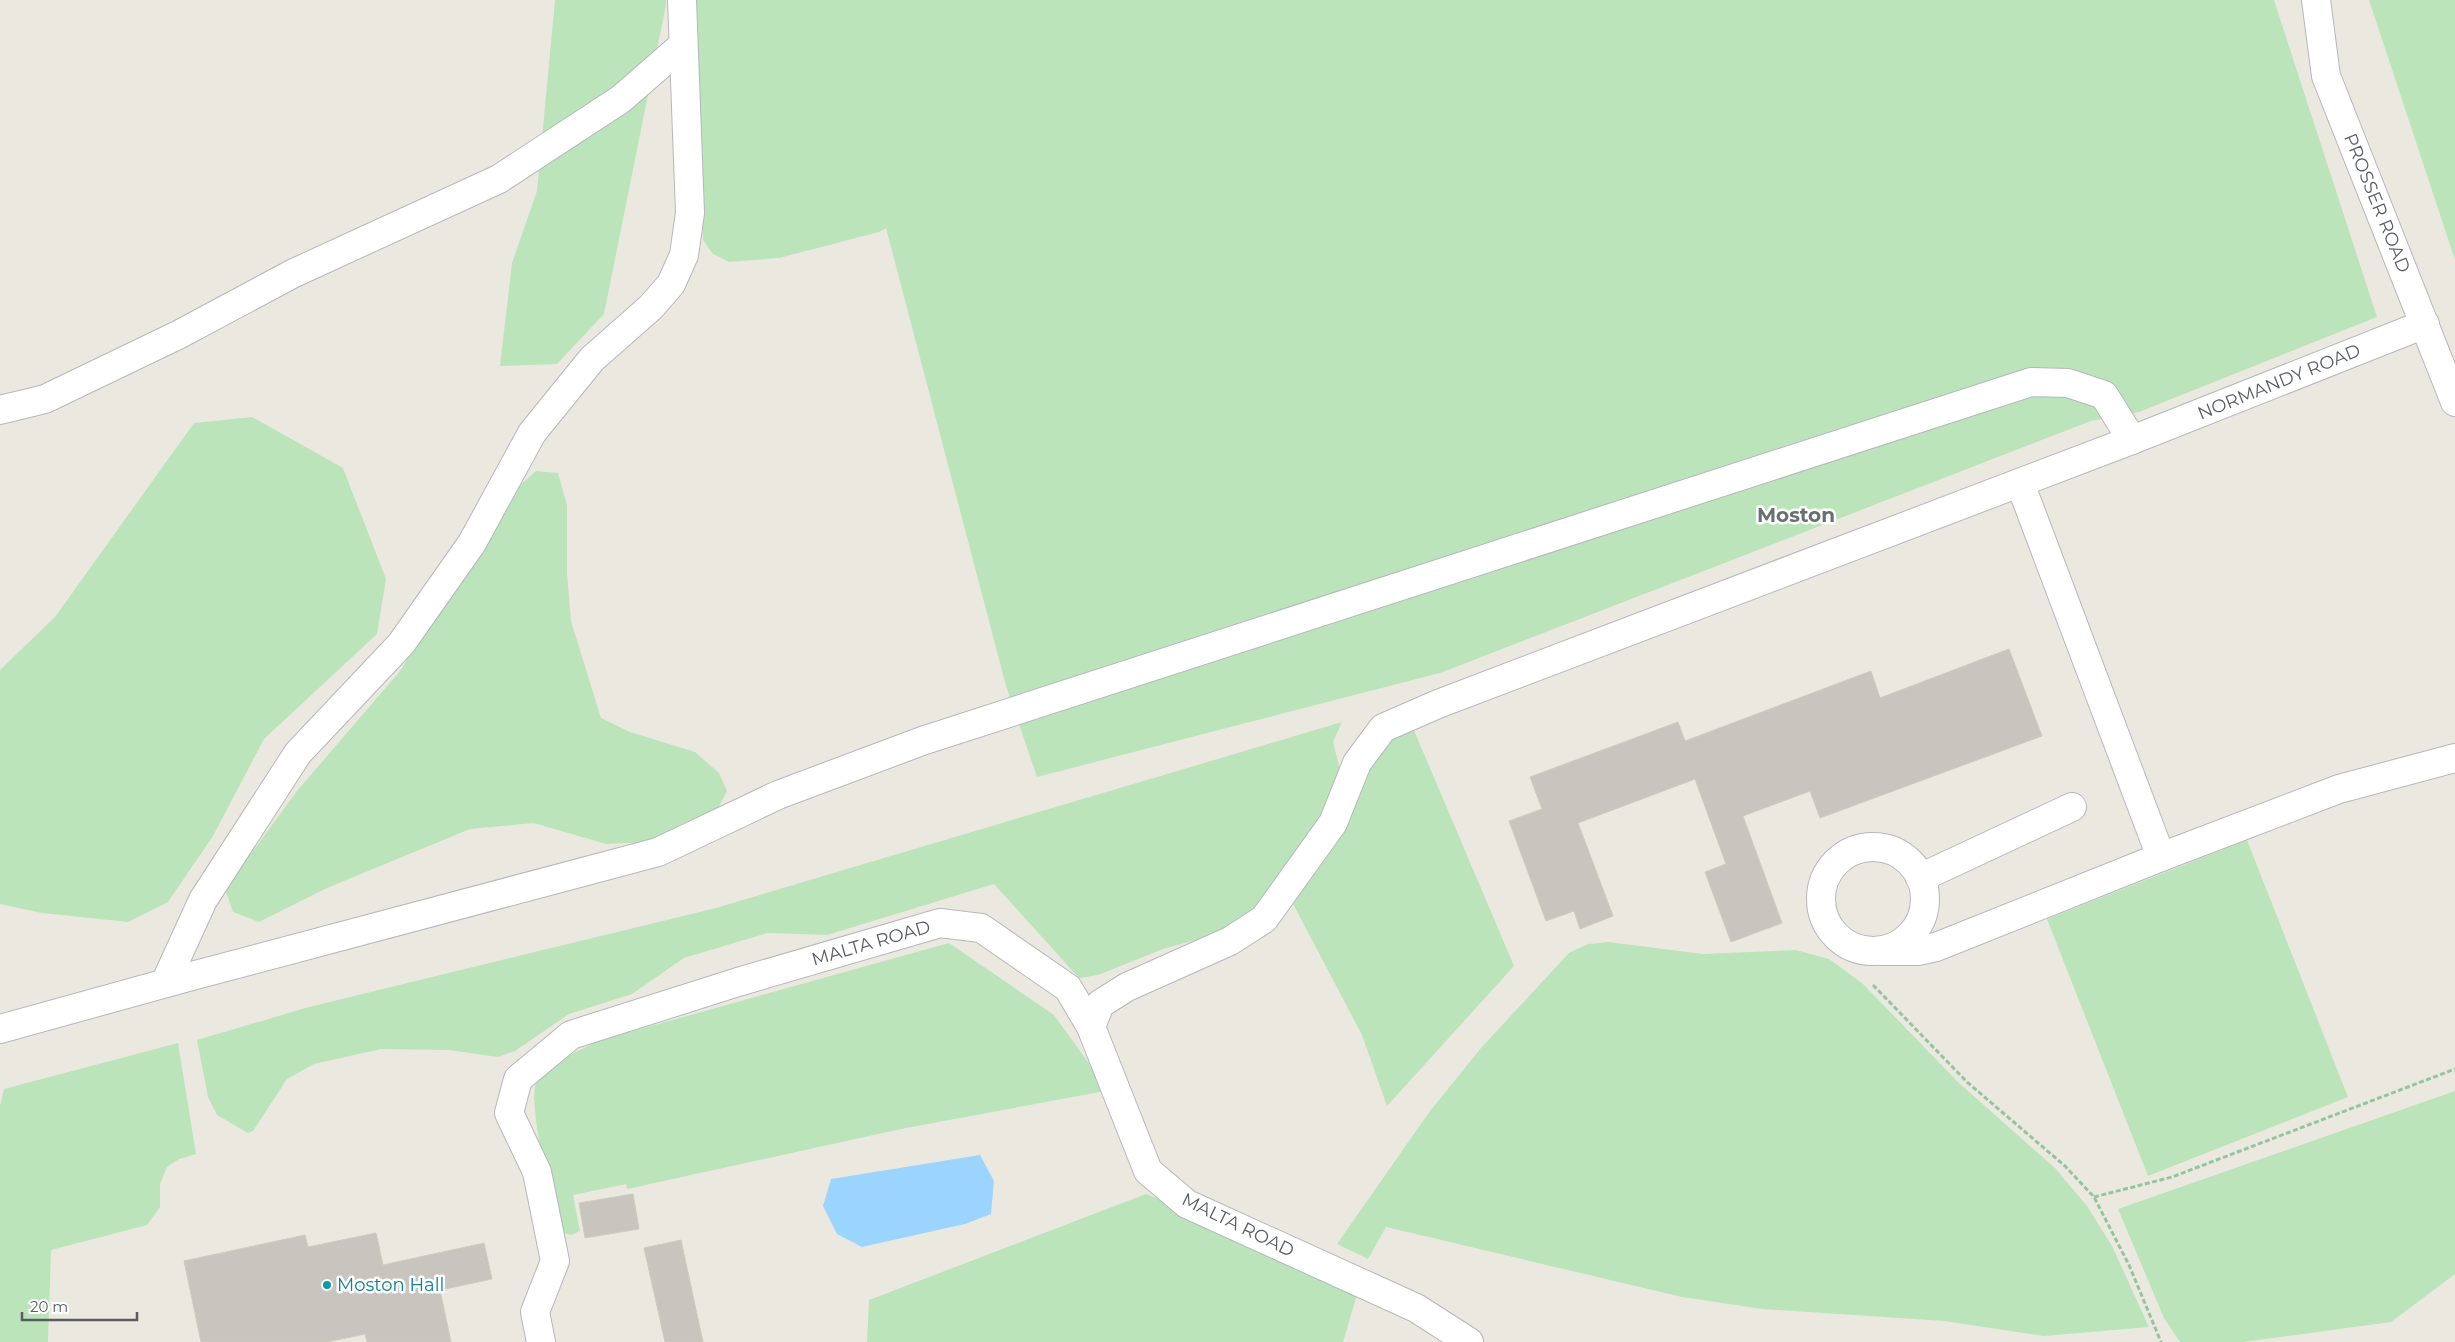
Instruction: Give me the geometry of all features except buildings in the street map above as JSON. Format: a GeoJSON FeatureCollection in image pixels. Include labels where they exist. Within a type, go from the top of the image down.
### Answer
{"type":"FeatureCollection","features":[{"type":"Feature","properties":{"kind":"street"},"geometry":{"type":"LineString","coordinates":[[165,983],[203,900],[298,753],[401,644],[472,543],[532,433],[592,359],[651,307],[671,284],[684,255],[690,213],[682,0]]}},
{"type":"Feature","properties":{"kind":"street","name":"PROSSER ROAD"},"geometry":{"type":"LineString","coordinates":[[2316,0],[2326,76],[2455,402]]}},
{"type":"Feature","properties":{"kind":"street"},"geometry":{"type":"LineString","coordinates":[[0,410],[45,399],[178,336],[294,273],[499,179],[621,99],[683,45]]}},
{"type":"Feature","properties":{"kind":"street","name":"NORMANDY ROAD"},"geometry":{"type":"LineString","coordinates":[[1091,1027],[1100,1004],[1126,987],[1230,941],[1264,919],[1333,823],[1357,763],[1383,728],[1438,704],[2132,440],[2425,324]]}},
{"type":"Feature","properties":{"kind":"street"},"geometry":{"type":"LineString","coordinates":[[0,1029],[165,983],[658,852],[778,795],[922,740],[2031,382],[2068,383],[2104,395],[2132,440]]}},
{"type":"Feature","properties":{"kind":"street"},"geometry":{"type":"LineString","coordinates":[[2020,483],[2161,857]]}},
{"type":"Feature","properties":{"kind":"street"},"geometry":{"type":"LineString","coordinates":[[1882,951],[1899,945],[1913,933],[1923,918],[1926,900],[1924,883],[1916,869],[1904,857],[1890,849],[1873,846],[1857,849],[1843,856],[1830,868],[1823,883],[1821,899],[1824,917],[1833,933],[1847,945],[1864,951],[1882,951],[1918,951],[1936,947],[2161,857],[2339,789],[2455,758]]}},
{"type":"Feature","properties":{"kind":"street"},"geometry":{"type":"LineString","coordinates":[[1920,878],[2072,807]]}},
{"type":"Feature","properties":{"kind":"street","name":"MALTA ROAD"},"geometry":{"type":"LineString","coordinates":[[542,1342],[535,1312],[556,1261],[537,1172],[509,1113],[518,1079],[571,1035],[738,982],[940,923],[981,928],[1068,988],[1091,1027],[1148,1171],[1187,1204],[1416,1308],[1469,1342]]}},
{"type":"Feature","properties":{"kind":"path"},"geometry":{"type":"LineString","coordinates":[[1824,917],[1838,950],[1851,962]]}},
{"type":"Feature","properties":{"kind":"path"},"geometry":{"type":"LineString","coordinates":[[1870,982],[1967,1082],[2065,1166],[2094,1197],[2129,1265],[2161,1342]]}},
{"type":"Feature","properties":{"kind":"path"},"geometry":{"type":"LineString","coordinates":[[2094,1197],[2172,1177],[2455,1069]]}},
{"type":"Feature","properties":{"kind":"green space"},"geometry":{"type":"Polygon","coordinates":[[[555,0],[666,0],[666,5],[604,314],[557,364],[500,366],[512,263],[537,191],[555,0]]]}},
{"type":"Feature","properties":{"kind":"green space"},"geometry":{"type":"Polygon","coordinates":[[[690,0],[2274,0],[2377,317],[2139,412],[2091,421],[1440,673],[1037,777],[1006,686],[886,228],[879,232],[779,258],[729,262],[713,254],[703,240],[690,0]]]}},
{"type":"Feature","properties":{"kind":"green space"},"geometry":{"type":"Polygon","coordinates":[[[2369,0],[2455,0],[2455,260],[2369,0]]]}},
{"type":"Feature","properties":{"kind":"green space"},"geometry":{"type":"Polygon","coordinates":[[[252,417],[343,468],[386,579],[377,634],[264,739],[213,836],[168,902],[128,922],[42,913],[0,904],[0,670],[55,617],[194,423],[252,417]]]}},
{"type":"Feature","properties":{"kind":"green space"},"geometry":{"type":"Polygon","coordinates":[[[536,471],[558,473],[567,505],[567,573],[571,621],[601,718],[630,732],[695,752],[719,773],[727,791],[718,808],[652,842],[606,844],[534,823],[470,829],[327,888],[259,922],[233,912],[225,889],[297,791],[400,671],[516,489],[536,471]]]}},
{"type":"Feature","properties":{"kind":"green space"},"geometry":{"type":"Polygon","coordinates":[[[1410,721],[1514,966],[1387,1106],[1362,1035],[1291,900],[1376,752],[1410,721]]]}},
{"type":"Feature","properties":{"kind":"green space"},"geometry":{"type":"Polygon","coordinates":[[[1342,722],[1333,742],[1341,774],[1337,802],[1262,909],[1224,932],[1163,949],[1098,975],[1079,978],[994,884],[827,935],[767,933],[684,958],[632,994],[569,1014],[515,1051],[498,1057],[449,1050],[381,1049],[314,1064],[287,1079],[253,1131],[248,1133],[217,1115],[208,1097],[197,1040],[309,1007],[716,908],[1342,722]]]}},
{"type":"Feature","properties":{"kind":"green space"},"geometry":{"type":"Polygon","coordinates":[[[2247,840],[2348,1097],[2148,1176],[2047,919],[2247,840]]]}},
{"type":"Feature","properties":{"kind":"green space"},"geometry":{"type":"Polygon","coordinates":[[[1609,942],[1702,954],[1796,950],[1829,959],[1862,983],[1959,1083],[2055,1168],[2087,1206],[2112,1246],[2149,1327],[2044,1336],[1944,1321],[1762,1309],[1682,1297],[1386,1227],[1368,1259],[1337,1244],[1430,1111],[1481,1048],[1569,953],[1588,944],[1609,942]]]}},
{"type":"Feature","properties":{"kind":"green space"},"geometry":{"type":"Polygon","coordinates":[[[949,943],[1054,1015],[1101,1080],[1105,1091],[901,1129],[627,1189],[626,1184],[573,1195],[580,1231],[571,1235],[562,1233],[557,1224],[541,1150],[535,1108],[534,1092],[537,1080],[548,1069],[566,1057],[601,1040],[949,943]]]}},
{"type":"Feature","properties":{"kind":"green space"},"geometry":{"type":"Polygon","coordinates":[[[178,1043],[196,1154],[179,1159],[167,1167],[160,1184],[160,1207],[147,1225],[51,1250],[48,1342],[0,1342],[0,1106],[4,1089],[178,1043]]]}},
{"type":"Feature","properties":{"kind":"green space"},"geometry":{"type":"Polygon","coordinates":[[[2455,1091],[2455,1274],[2391,1322],[2243,1342],[2180,1342],[2164,1318],[2118,1209],[2455,1091]]]}},
{"type":"Feature","properties":{"kind":"green space"},"geometry":{"type":"Polygon","coordinates":[[[1146,1194],[1278,1249],[1359,1288],[1343,1342],[867,1342],[869,1300],[1146,1194]]]}},
{"type":"Feature","properties":{"kind":"water"},"geometry":{"type":"Polygon","coordinates":[[[980,1155],[994,1181],[991,1214],[965,1224],[862,1247],[837,1234],[823,1206],[831,1179],[980,1155]]]}},
{"type":"Feature","properties":{"kind":"place","name":"Moston Hall"},"geometry":{"type":"Point","coordinates":[327,1285]}},
{"type":"Feature","properties":{"kind":"district","name":"Moston"},"geometry":{"type":"Point","coordinates":[1796,515]}}]}
